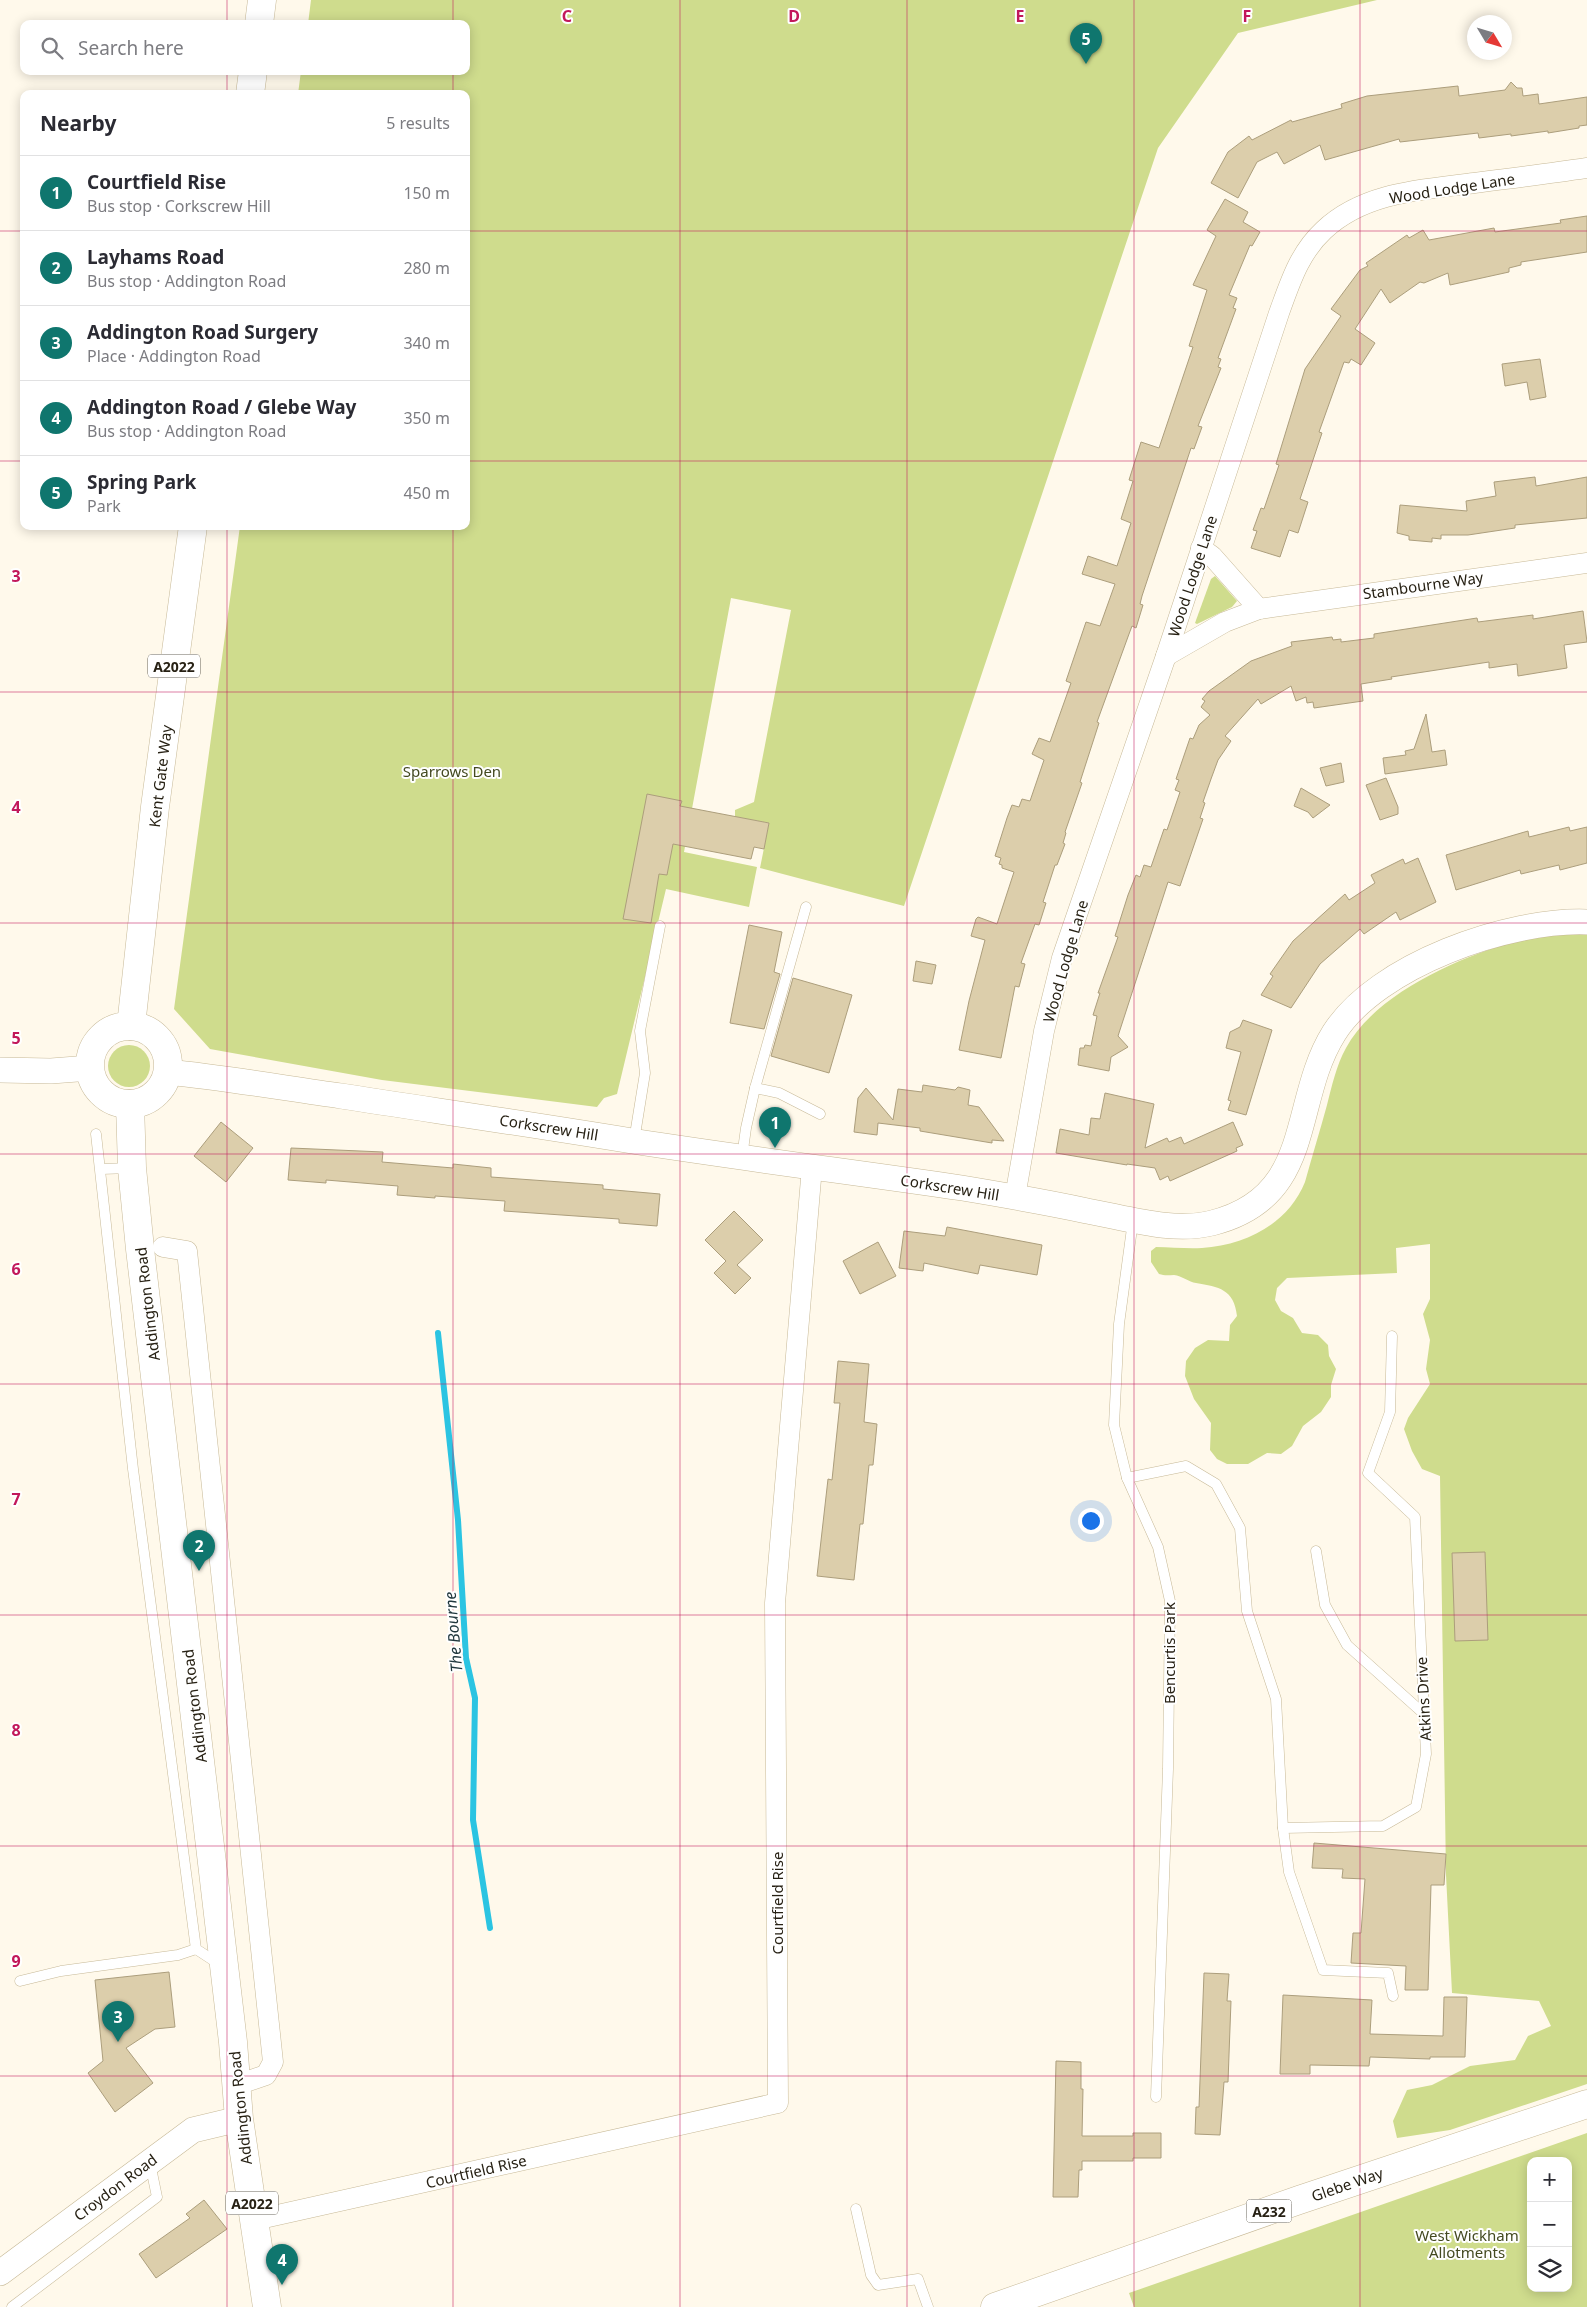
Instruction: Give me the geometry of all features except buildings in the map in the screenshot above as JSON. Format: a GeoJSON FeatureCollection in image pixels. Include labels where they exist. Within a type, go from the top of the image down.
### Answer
{"type":"FeatureCollection","features":[{"type":"Feature","properties":{"kind":"main road"},"geometry":{"type":"LineString","coordinates":[[260,20],[262,0]]}},
{"type":"Feature","properties":{"kind":"main road"},"geometry":{"type":"LineString","coordinates":[[251,90],[252,75]]}},
{"type":"Feature","properties":{"kind":"main road","name":"Kent Gate Way"},"geometry":{"type":"LineString","coordinates":[[131,1026],[156,807],[191,530]]}},
{"type":"Feature","properties":{"kind":"main road"},"geometry":{"type":"LineString","coordinates":[[131,1026],[147,1029],[157,1036],[164,1046],[168,1058],[168,1072],[163,1084],[155,1095],[143,1102],[130,1104],[116,1102],[104,1095],[95,1085],[90,1068],[90,1058],[102,1036],[112,1029],[131,1026]]}},
{"type":"Feature","properties":{"kind":"main road","name":"Addington Road"},"geometry":{"type":"LineString","coordinates":[[130,1104],[132,1168],[152,1248],[239,2120],[267,2307]]}},
{"type":"Feature","properties":{"kind":"main road","name":"Glebe Way"},"geometry":{"type":"LineString","coordinates":[[995,2307],[1299,2200],[1587,2104]]}},
{"type":"Feature","properties":{"kind":"street","name":"Wood Lodge Lane"},"geometry":{"type":"LineString","coordinates":[[1016,1197],[1044,1031],[1060,966],[1166,656],[1292,276],[1306,252],[1323,231],[1354,210],[1394,194],[1587,168]]}},
{"type":"Feature","properties":{"kind":"street"},"geometry":{"type":"LineString","coordinates":[[1201,548],[1212,556],[1259,609]]}},
{"type":"Feature","properties":{"kind":"street","name":"Stambourne Way"},"geometry":{"type":"LineString","coordinates":[[1166,656],[1225,622],[1259,609],[1587,562]]}},
{"type":"Feature","properties":{"kind":"street","name":"Corkscrew Hill"},"geometry":{"type":"LineString","coordinates":[[168,1072],[1016,1197],[1133,1220],[1180,1226],[1205,1224],[1241,1212],[1268,1192],[1282,1174],[1293,1155],[1316,1072],[1328,1044],[1350,1013],[1381,987],[1436,956],[1490,935],[1528,925],[1587,922]]}},
{"type":"Feature","properties":{"kind":"street"},"geometry":{"type":"LineString","coordinates":[[0,1070],[90,1068]]}},
{"type":"Feature","properties":{"kind":"street","name":"Courtfield Rise"},"geometry":{"type":"LineString","coordinates":[[254,2220],[778,2103],[775,1602],[812,1167]]}},
{"type":"Feature","properties":{"kind":"street"},"geometry":{"type":"LineString","coordinates":[[152,1248],[187,1251],[273,2062],[266,2075],[237,2085]]}},
{"type":"Feature","properties":{"kind":"street","name":"Croydon Road"},"geometry":{"type":"LineString","coordinates":[[0,2273],[193,2130],[239,2120]]}},
{"type":"Feature","properties":{"kind":"lane"},"geometry":{"type":"LineString","coordinates":[[742,1157],[755,1088],[806,907]]}},
{"type":"Feature","properties":{"kind":"lane"},"geometry":{"type":"LineString","coordinates":[[634,1141],[645,1073],[640,1031],[660,926]]}},
{"type":"Feature","properties":{"kind":"lane"},"geometry":{"type":"LineString","coordinates":[[755,1088],[779,1093],[820,1114]]}},
{"type":"Feature","properties":{"kind":"lane"},"geometry":{"type":"LineString","coordinates":[[96,1134],[134,1469],[196,1949],[224,1968]]}},
{"type":"Feature","properties":{"kind":"lane"},"geometry":{"type":"LineString","coordinates":[[101,1169],[132,1168]]}},
{"type":"Feature","properties":{"kind":"lane","name":"Bencurtis Park"},"geometry":{"type":"LineString","coordinates":[[1133,1220],[1119,1324],[1114,1425],[1127,1478],[1158,1547],[1170,1601],[1168,1769],[1156,2097]]}},
{"type":"Feature","properties":{"kind":"lane","name":"Atkins Drive"},"geometry":{"type":"LineString","coordinates":[[1282,1828],[1383,1826],[1416,1807],[1426,1754],[1422,1713],[1415,1517],[1368,1473],[1390,1412],[1392,1336]]}},
{"type":"Feature","properties":{"kind":"lane"},"geometry":{"type":"LineString","coordinates":[[1127,1478],[1186,1466],[1216,1484],[1240,1528],[1247,1611],[1276,1699],[1282,1828],[1288,1872],[1323,1970],[1388,1973],[1393,1996]]}},
{"type":"Feature","properties":{"kind":"lane"},"geometry":{"type":"LineString","coordinates":[[1316,1551],[1325,1605],[1347,1645],[1422,1713]]}},
{"type":"Feature","properties":{"kind":"lane"},"geometry":{"type":"LineString","coordinates":[[20,1981],[61,1971],[178,1955],[196,1949]]}},
{"type":"Feature","properties":{"kind":"lane"},"geometry":{"type":"LineString","coordinates":[[12,2307],[157,2197],[150,2162]]}},
{"type":"Feature","properties":{"kind":"lane"},"geometry":{"type":"LineString","coordinates":[[856,2209],[871,2275],[878,2285],[918,2279],[928,2307]]}},
{"type":"Feature","properties":{"kind":"green space","name":"Sparrows Den"},"geometry":{"type":"Polygon","coordinates":[[[311,0],[1377,0],[1238,33],[1158,148],[904,906],[760,868],[769,823],[735,817],[735,810],[754,802],[791,610],[731,598],[684,852],[757,867],[749,907],[666,889],[617,1094],[604,1098],[597,1107],[382,1080],[210,1049],[174,1009],[239,530],[470,530],[470,90],[299,90],[300,75],[470,75],[470,20],[308,20],[311,0]]]}},
{"type":"Feature","properties":{"kind":"green space"},"geometry":{"type":"Polygon","coordinates":[[[1215,576],[1237,601],[1232,607],[1197,624],[1195,623],[1211,579],[1215,576]]]}},
{"type":"Feature","properties":{"kind":"green space"},"geometry":{"type":"Polygon","coordinates":[[[1587,932],[1587,2084],[1450,2130],[1397,2138],[1393,2121],[1407,2090],[1432,2085],[1470,2066],[1515,2060],[1528,2036],[1551,2026],[1539,2001],[1452,1993],[1446,1875],[1440,1476],[1422,1469],[1412,1451],[1404,1429],[1408,1418],[1430,1384],[1426,1369],[1430,1340],[1423,1314],[1430,1299],[1430,1244],[1396,1248],[1397,1273],[1287,1278],[1277,1288],[1275,1300],[1281,1311],[1293,1318],[1302,1333],[1318,1335],[1328,1345],[1329,1356],[1336,1369],[1331,1385],[1331,1397],[1321,1412],[1303,1426],[1292,1446],[1281,1454],[1267,1453],[1248,1464],[1227,1464],[1217,1459],[1210,1450],[1211,1423],[1194,1399],[1185,1376],[1186,1361],[1195,1348],[1208,1340],[1229,1341],[1230,1325],[1237,1316],[1233,1300],[1218,1288],[1174,1275],[1159,1274],[1151,1262],[1151,1251],[1156,1247],[1202,1248],[1234,1242],[1264,1230],[1288,1210],[1305,1182],[1335,1076],[1346,1048],[1359,1029],[1377,1011],[1398,995],[1420,980],[1469,957],[1494,948],[1533,937],[1587,932]]]}},
{"type":"Feature","properties":{"kind":"green space"},"geometry":{"type":"Polygon","coordinates":[[[129,1045],[144,1051],[150,1066],[144,1081],[129,1087],[114,1081],[108,1066],[114,1051],[129,1045]]]}},
{"type":"Feature","properties":{"kind":"green space","name":"West Wickham Allotments"},"geometry":{"type":"Polygon","coordinates":[[[1587,2133],[1587,2307],[1134,2307],[1129,2293],[1587,2133]]]}},
{"type":"Feature","properties":{"kind":"waterway","name":"The Bourne"},"geometry":{"type":"LineString","coordinates":[[438,1333],[458,1520],[466,1658],[475,1698],[473,1820],[490,1928]]}},
{"type":"Feature","properties":{"kind":"place","name":"Spring Park"},"geometry":{"type":"Point","coordinates":[1086,64]}},
{"type":"Feature","properties":{"kind":"place","name":"Courtfield Rise"},"geometry":{"type":"Point","coordinates":[775,1148]}},
{"type":"Feature","properties":{"kind":"place","name":"Layhams Road"},"geometry":{"type":"Point","coordinates":[199,1571]}},
{"type":"Feature","properties":{"kind":"place","name":"Addington Road Surgery"},"geometry":{"type":"Point","coordinates":[118,2042]}},
{"type":"Feature","properties":{"kind":"place","name":"Addington Road / Glebe Way"},"geometry":{"type":"Point","coordinates":[282,2285]}}]}
